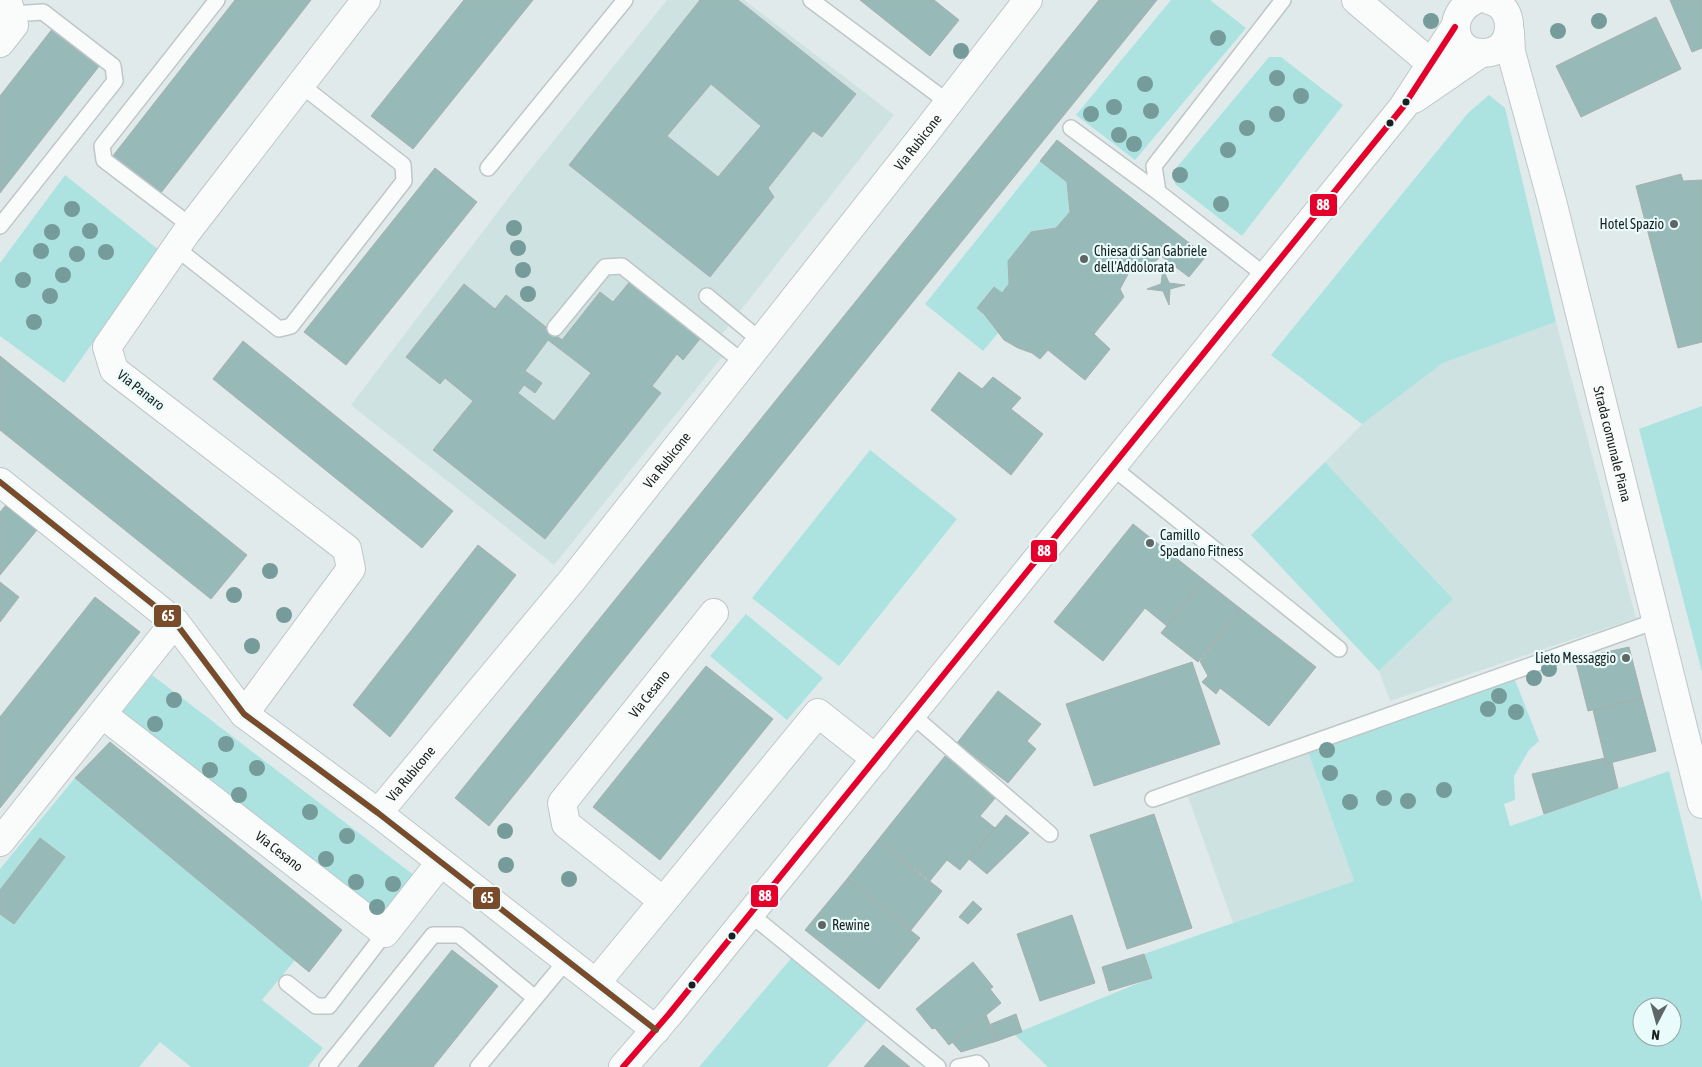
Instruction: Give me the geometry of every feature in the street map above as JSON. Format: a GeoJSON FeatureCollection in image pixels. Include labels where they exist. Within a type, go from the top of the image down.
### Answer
{"type":"FeatureCollection","features":[{"type":"Feature","properties":{"kind":"street","name":"Via Panaro"},"geometry":{"type":"LineString","coordinates":[[244,714],[351,569],[347,549],[114,370],[107,347],[184,237],[366,0]]}},
{"type":"Feature","properties":{"kind":"street","name":"Via Rubicone"},"geometry":{"type":"LineString","coordinates":[[378,813],[573,579],[949,103],[1028,0]]}},
{"type":"Feature","properties":{"kind":"street"},"geometry":{"type":"LineString","coordinates":[[1356,0],[1382,22],[1445,52],[1486,53],[1503,45],[1513,18],[1507,14],[1502,6],[1490,0]]}},
{"type":"Feature","properties":{"kind":"street"},"geometry":{"type":"LineString","coordinates":[[622,1067],[656,1030],[1403,108],[1445,52],[1456,18],[1461,10],[1467,3],[1475,0]]}},
{"type":"Feature","properties":{"kind":"street"},"geometry":{"type":"LineString","coordinates":[[0,43],[14,25],[8,7]]}},
{"type":"Feature","properties":{"kind":"street","name":"Strada comunale Piana"},"geometry":{"type":"LineString","coordinates":[[1513,18],[1511,52],[1557,220],[1702,804]]}},
{"type":"Feature","properties":{"kind":"street","name":"Strada comunale Piana"},"geometry":{"type":"LineString","coordinates":[[1445,52],[1460,42],[1473,52],[1486,53],[1506,64],[1520,85]]}},
{"type":"Feature","properties":{"kind":"street"},"geometry":{"type":"LineString","coordinates":[[0,482],[174,622],[244,714],[378,813],[656,1030]]}},
{"type":"Feature","properties":{"kind":"street","name":"Via Cesano"},"geometry":{"type":"LineString","coordinates":[[663,901],[566,824],[562,803],[714,613]]}},
{"type":"Feature","properties":{"kind":"street"},"geometry":{"type":"LineString","coordinates":[[0,842],[174,622]]}},
{"type":"Feature","properties":{"kind":"street"},"geometry":{"type":"LineString","coordinates":[[596,983],[818,713],[876,759]]}},
{"type":"Feature","properties":{"kind":"street","name":"Via Cesano"},"geometry":{"type":"LineString","coordinates":[[102,714],[385,933]]}},
{"type":"Feature","properties":{"kind":"street"},"geometry":{"type":"LineString","coordinates":[[385,933],[440,863]]}},
{"type":"Feature","properties":{"kind":"lane"},"geometry":{"type":"LineString","coordinates":[[217,0],[102,146],[104,160],[279,329],[291,326],[404,181],[403,165],[301,85]]}},
{"type":"Feature","properties":{"kind":"lane"},"geometry":{"type":"LineString","coordinates":[[488,168],[625,0]]}},
{"type":"Feature","properties":{"kind":"lane","name":"Via Rubicone"},"geometry":{"type":"LineString","coordinates":[[811,0],[949,103]]}},
{"type":"Feature","properties":{"kind":"lane"},"geometry":{"type":"LineString","coordinates":[[1158,192],[1154,166],[1283,0]]}},
{"type":"Feature","properties":{"kind":"lane"},"geometry":{"type":"LineString","coordinates":[[0,226],[115,81],[113,66],[43,12],[8,7]]}},
{"type":"Feature","properties":{"kind":"lane"},"geometry":{"type":"LineString","coordinates":[[1071,128],[1158,192],[1266,276]]}},
{"type":"Feature","properties":{"kind":"lane"},"geometry":{"type":"LineString","coordinates":[[555,328],[604,267],[622,266],[744,363]]}},
{"type":"Feature","properties":{"kind":"lane"},"geometry":{"type":"LineString","coordinates":[[707,296],[761,341]]}},
{"type":"Feature","properties":{"kind":"lane"},"geometry":{"type":"LineString","coordinates":[[1112,467],[1339,649]]}},
{"type":"Feature","properties":{"kind":"lane"},"geometry":{"type":"LineString","coordinates":[[1153,798],[1656,621]]}},
{"type":"Feature","properties":{"kind":"lane"},"geometry":{"type":"LineString","coordinates":[[912,715],[1050,834]]}},
{"type":"Feature","properties":{"kind":"lane"},"geometry":{"type":"LineString","coordinates":[[750,914],[938,1067]]}},
{"type":"Feature","properties":{"kind":"lane"},"geometry":{"type":"LineString","coordinates":[[287,984],[316,1006],[329,1006],[385,933]]}},
{"type":"Feature","properties":{"kind":"lane"},"geometry":{"type":"LineString","coordinates":[[327,1067],[433,935],[459,935],[535,998]]}},
{"type":"Feature","properties":{"kind":"lane"},"geometry":{"type":"LineString","coordinates":[[478,1067],[566,961]]}},
{"type":"Feature","properties":{"kind":"lane"},"geometry":{"type":"LineString","coordinates":[[958,1067],[976,1063],[981,1067]]}},
{"type":"Feature","properties":{"kind":"shaded area"},"geometry":{"type":"Polygon","coordinates":[[[667,0],[744,0],[894,115],[719,338],[730,347],[554,565],[351,405],[522,180],[667,0]]]}},
{"type":"Feature","properties":{"kind":"shaded area"},"geometry":{"type":"Polygon","coordinates":[[[1171,0],[1210,0],[1246,28],[1135,160],[1076,115],[1171,0]]]}},
{"type":"Feature","properties":{"kind":"shaded area"},"geometry":{"type":"Polygon","coordinates":[[[1269,57],[1281,57],[1343,105],[1242,236],[1175,184],[1172,173],[1269,57]]]}},
{"type":"Feature","properties":{"kind":"shaded area"},"geometry":{"type":"Polygon","coordinates":[[[1489,95],[1505,108],[1556,322],[1443,363],[1362,424],[1271,355],[1468,113],[1489,95]]]}},
{"type":"Feature","properties":{"kind":"shaded area"},"geometry":{"type":"Polygon","coordinates":[[[1040,161],[1067,182],[1070,212],[1056,228],[1031,232],[1008,261],[1009,284],[1002,293],[994,287],[977,308],[984,314],[998,333],[983,351],[925,304],[1040,161]]]}},
{"type":"Feature","properties":{"kind":"shaded area"},"geometry":{"type":"Polygon","coordinates":[[[65,175],[159,250],[64,383],[0,336],[0,263],[65,175]]]}},
{"type":"Feature","properties":{"kind":"shaded area"},"geometry":{"type":"Polygon","coordinates":[[[1556,322],[1636,618],[1390,701],[1379,671],[1453,599],[1325,462],[1369,417],[1443,363],[1556,322]]]}},
{"type":"Feature","properties":{"kind":"shaded area"},"geometry":{"type":"Polygon","coordinates":[[[1702,406],[1702,672],[1639,429],[1702,406]]]}},
{"type":"Feature","properties":{"kind":"shaded area"},"geometry":{"type":"Polygon","coordinates":[[[870,450],[957,519],[839,666],[752,598],[870,450]]]}},
{"type":"Feature","properties":{"kind":"shaded area"},"geometry":{"type":"Polygon","coordinates":[[[1325,462],[1453,599],[1379,671],[1251,535],[1325,462]]]}},
{"type":"Feature","properties":{"kind":"shaded area"},"geometry":{"type":"Polygon","coordinates":[[[746,614],[823,678],[787,720],[710,656],[746,614]]]}},
{"type":"Feature","properties":{"kind":"shaded area"},"geometry":{"type":"Polygon","coordinates":[[[152,675],[415,876],[381,920],[120,715],[152,675]]]}},
{"type":"Feature","properties":{"kind":"shaded area"},"geometry":{"type":"Polygon","coordinates":[[[1513,675],[1539,741],[1529,750],[1514,776],[1515,800],[1504,804],[1510,826],[1669,771],[1702,902],[1702,1067],[1048,1067],[1014,1034],[1151,978],[1144,954],[1354,881],[1307,749],[1513,675]]]}},
{"type":"Feature","properties":{"kind":"shaded area"},"geometry":{"type":"Polygon","coordinates":[[[1307,749],[1354,881],[1233,923],[1186,791],[1307,749]]]}},
{"type":"Feature","properties":{"kind":"shaded area"},"geometry":{"type":"Polygon","coordinates":[[[75,778],[295,960],[262,1000],[323,1048],[308,1067],[191,1067],[160,1042],[139,1067],[0,1067],[0,869],[75,778]]]}},
{"type":"Feature","properties":{"kind":"shaded area"},"geometry":{"type":"Polygon","coordinates":[[[794,955],[869,1018],[827,1067],[699,1067],[794,955]]]}},
{"type":"Feature","properties":{"kind":"building"},"geometry":{"type":"Polygon","coordinates":[[[235,0],[311,0],[160,194],[112,157],[235,0]]]}},
{"type":"Feature","properties":{"kind":"building"},"geometry":{"type":"Polygon","coordinates":[[[464,0],[533,0],[413,149],[371,116],[464,0]]]}},
{"type":"Feature","properties":{"kind":"building"},"geometry":{"type":"Polygon","coordinates":[[[700,0],[738,0],[856,94],[822,137],[813,131],[768,188],[774,197],[710,277],[569,165],[700,0]],[[711,84],[667,136],[718,177],[761,126],[711,84]]]}},
{"type":"Feature","properties":{"kind":"building"},"geometry":{"type":"Polygon","coordinates":[[[860,0],[934,0],[959,20],[930,56],[860,0]]]}},
{"type":"Feature","properties":{"kind":"building"},"geometry":{"type":"Polygon","coordinates":[[[1099,0],[1157,0],[489,826],[455,798],[1099,0]]]}},
{"type":"Feature","properties":{"kind":"building"},"geometry":{"type":"Polygon","coordinates":[[[1670,0],[1702,0],[1702,48],[1692,52],[1670,0]]]}},
{"type":"Feature","properties":{"kind":"building"},"geometry":{"type":"Polygon","coordinates":[[[1656,17],[1681,69],[1581,117],[1556,66],[1656,17]]]}},
{"type":"Feature","properties":{"kind":"building"},"geometry":{"type":"Polygon","coordinates":[[[53,28],[100,65],[0,193],[0,96],[53,28]]]}},
{"type":"Feature","properties":{"kind":"building","name":"Chiesa di San Gabriele dell'Addolorata"},"geometry":{"type":"Polygon","coordinates":[[[1057,140],[1206,256],[1189,277],[1161,256],[1156,261],[1134,263],[1120,289],[1124,297],[1094,334],[1110,349],[1085,380],[1048,350],[1040,359],[1032,353],[1004,340],[977,308],[994,287],[1002,293],[1009,284],[1008,261],[1031,232],[1056,228],[1070,212],[1067,182],[1040,161],[1057,140]]]}},
{"type":"Feature","properties":{"kind":"building"},"geometry":{"type":"Polygon","coordinates":[[[435,168],[477,202],[346,365],[304,332],[435,168]]]}},
{"type":"Feature","properties":{"kind":"building","name":"Hotel Spazio"},"geometry":{"type":"Polygon","coordinates":[[[1681,174],[1683,181],[1702,180],[1702,342],[1678,348],[1636,186],[1681,174]]]}},
{"type":"Feature","properties":{"kind":"building"},"geometry":{"type":"Polygon","coordinates":[[[1163,269],[1169,283],[1185,285],[1170,289],[1169,305],[1163,291],[1147,289],[1161,284],[1163,269]]]}},
{"type":"Feature","properties":{"kind":"building"},"geometry":{"type":"Polygon","coordinates":[[[632,279],[703,335],[683,360],[677,354],[652,386],[661,393],[545,539],[433,450],[473,401],[445,378],[440,384],[406,357],[464,284],[495,309],[506,295],[562,340],[600,292],[613,302],[632,279]],[[548,340],[525,371],[542,383],[535,393],[524,385],[518,393],[554,421],[591,373],[548,340]]]}},
{"type":"Feature","properties":{"kind":"building"},"geometry":{"type":"Polygon","coordinates":[[[243,341],[453,511],[422,548],[213,379],[243,341]]]}},
{"type":"Feature","properties":{"kind":"building"},"geometry":{"type":"Polygon","coordinates":[[[0,356],[247,555],[211,599],[0,430],[0,356]]]}},
{"type":"Feature","properties":{"kind":"building"},"geometry":{"type":"Polygon","coordinates":[[[959,372],[982,389],[993,377],[1021,398],[1011,409],[1043,434],[1011,475],[931,410],[959,372]]]}},
{"type":"Feature","properties":{"kind":"building"},"geometry":{"type":"Polygon","coordinates":[[[6,505],[37,530],[0,575],[0,512],[6,505]]]}},
{"type":"Feature","properties":{"kind":"building"},"geometry":{"type":"Polygon","coordinates":[[[1133,524],[1204,580],[1167,626],[1145,608],[1103,661],[1054,622],[1133,524]]]}},
{"type":"Feature","properties":{"kind":"building"},"geometry":{"type":"Polygon","coordinates":[[[478,545],[516,575],[390,737],[353,705],[478,545]]]}},
{"type":"Feature","properties":{"kind":"building"},"geometry":{"type":"Polygon","coordinates":[[[1204,580],[1241,609],[1198,662],[1161,633],[1204,580]]]}},
{"type":"Feature","properties":{"kind":"building"},"geometry":{"type":"Polygon","coordinates":[[[0,582],[19,597],[0,622],[0,582]]]}},
{"type":"Feature","properties":{"kind":"building"},"geometry":{"type":"Polygon","coordinates":[[[95,597],[140,632],[0,808],[0,717],[95,597]]]}},
{"type":"Feature","properties":{"kind":"building"},"geometry":{"type":"Polygon","coordinates":[[[1241,609],[1316,667],[1269,726],[1220,688],[1216,694],[1202,682],[1208,676],[1200,661],[1241,609]]]}},
{"type":"Feature","properties":{"kind":"building"},"geometry":{"type":"Polygon","coordinates":[[[1629,647],[1642,698],[1588,711],[1575,659],[1629,647]]]}},
{"type":"Feature","properties":{"kind":"building"},"geometry":{"type":"Polygon","coordinates":[[[1192,662],[1220,744],[1094,786],[1066,704],[1192,662]]]}},
{"type":"Feature","properties":{"kind":"building"},"geometry":{"type":"Polygon","coordinates":[[[706,666],[773,719],[660,860],[593,807],[706,666]]]}},
{"type":"Feature","properties":{"kind":"building"},"geometry":{"type":"Polygon","coordinates":[[[998,691],[1041,724],[1027,741],[1036,749],[1008,783],[957,743],[998,691]]]}},
{"type":"Feature","properties":{"kind":"building"},"geometry":{"type":"Polygon","coordinates":[[[1642,698],[1656,751],[1606,764],[1593,710],[1642,698]]]}},
{"type":"Feature","properties":{"kind":"building"},"geometry":{"type":"Polygon","coordinates":[[[110,742],[342,930],[309,972],[75,778],[110,742]]]}},
{"type":"Feature","properties":{"kind":"building"},"geometry":{"type":"Polygon","coordinates":[[[945,756],[996,797],[980,816],[995,828],[960,870],[947,860],[929,882],[878,840],[945,756]]]}},
{"type":"Feature","properties":{"kind":"building"},"geometry":{"type":"Polygon","coordinates":[[[1605,758],[1606,764],[1612,762],[1618,788],[1544,814],[1532,774],[1605,758]]]}},
{"type":"Feature","properties":{"kind":"building"},"geometry":{"type":"Polygon","coordinates":[[[1154,814],[1192,928],[1127,949],[1090,835],[1154,814]]]}},
{"type":"Feature","properties":{"kind":"building"},"geometry":{"type":"Polygon","coordinates":[[[1006,815],[1029,833],[987,874],[969,859],[1006,815]]]}},
{"type":"Feature","properties":{"kind":"building"},"geometry":{"type":"Polygon","coordinates":[[[40,838],[65,857],[14,924],[0,914],[0,890],[40,838]]]}},
{"type":"Feature","properties":{"kind":"building"},"geometry":{"type":"Polygon","coordinates":[[[878,840],[942,891],[911,930],[847,879],[878,840]]]}},
{"type":"Feature","properties":{"kind":"building"},"geometry":{"type":"Polygon","coordinates":[[[847,879],[920,938],[879,989],[805,930],[847,879]]]}},
{"type":"Feature","properties":{"kind":"building"},"geometry":{"type":"Polygon","coordinates":[[[973,901],[982,909],[968,924],[959,917],[973,901]]]}},
{"type":"Feature","properties":{"kind":"building"},"geometry":{"type":"Polygon","coordinates":[[[1072,915],[1095,983],[1040,1001],[1017,934],[1072,915]]]}},
{"type":"Feature","properties":{"kind":"building"},"geometry":{"type":"Polygon","coordinates":[[[452,950],[498,986],[433,1067],[358,1067],[452,950]]]}},
{"type":"Feature","properties":{"kind":"building"},"geometry":{"type":"Polygon","coordinates":[[[1144,954],[1152,978],[1109,991],[1102,967],[1144,954]]]}},
{"type":"Feature","properties":{"kind":"building"},"geometry":{"type":"Polygon","coordinates":[[[973,962],[993,987],[990,989],[1001,1003],[949,1045],[935,1028],[932,1029],[916,1009],[973,962]]]}},
{"type":"Feature","properties":{"kind":"building"},"geometry":{"type":"Polygon","coordinates":[[[1016,1014],[1022,1032],[997,1041],[991,1024],[1016,1014]]]}},
{"type":"Feature","properties":{"kind":"building"},"geometry":{"type":"Polygon","coordinates":[[[986,1015],[997,1041],[961,1052],[952,1042],[986,1015]]]}},
{"type":"Feature","properties":{"kind":"building"},"geometry":{"type":"Polygon","coordinates":[[[883,1045],[910,1067],[864,1067],[883,1045]]]}},
{"type":"Feature","properties":{"kind":"transit line","name":"88"},"geometry":{"type":"LineString","coordinates":[[623,1067],[669,1014],[1403,107],[1455,27]]}},
{"type":"Feature","properties":{"kind":"transit line","name":"65"},"geometry":{"type":"LineString","coordinates":[[0,482],[175,622],[244,714],[378,813],[656,1030]]}},
{"type":"Feature","properties":{"kind":"place","name":"Hotel Spazio"},"geometry":{"type":"Point","coordinates":[1674,224]}},
{"type":"Feature","properties":{"kind":"place","name":"Chiesa di San Gabriele dell'Addolorata"},"geometry":{"type":"Point","coordinates":[1084,259]}},
{"type":"Feature","properties":{"kind":"place","name":"Camillo Spadano Fitness"},"geometry":{"type":"Point","coordinates":[1150,543]}},
{"type":"Feature","properties":{"kind":"place","name":"Lieto Messaggio"},"geometry":{"type":"Point","coordinates":[1626,658]}},
{"type":"Feature","properties":{"kind":"place","name":"Rewine"},"geometry":{"type":"Point","coordinates":[822,925]}}]}
